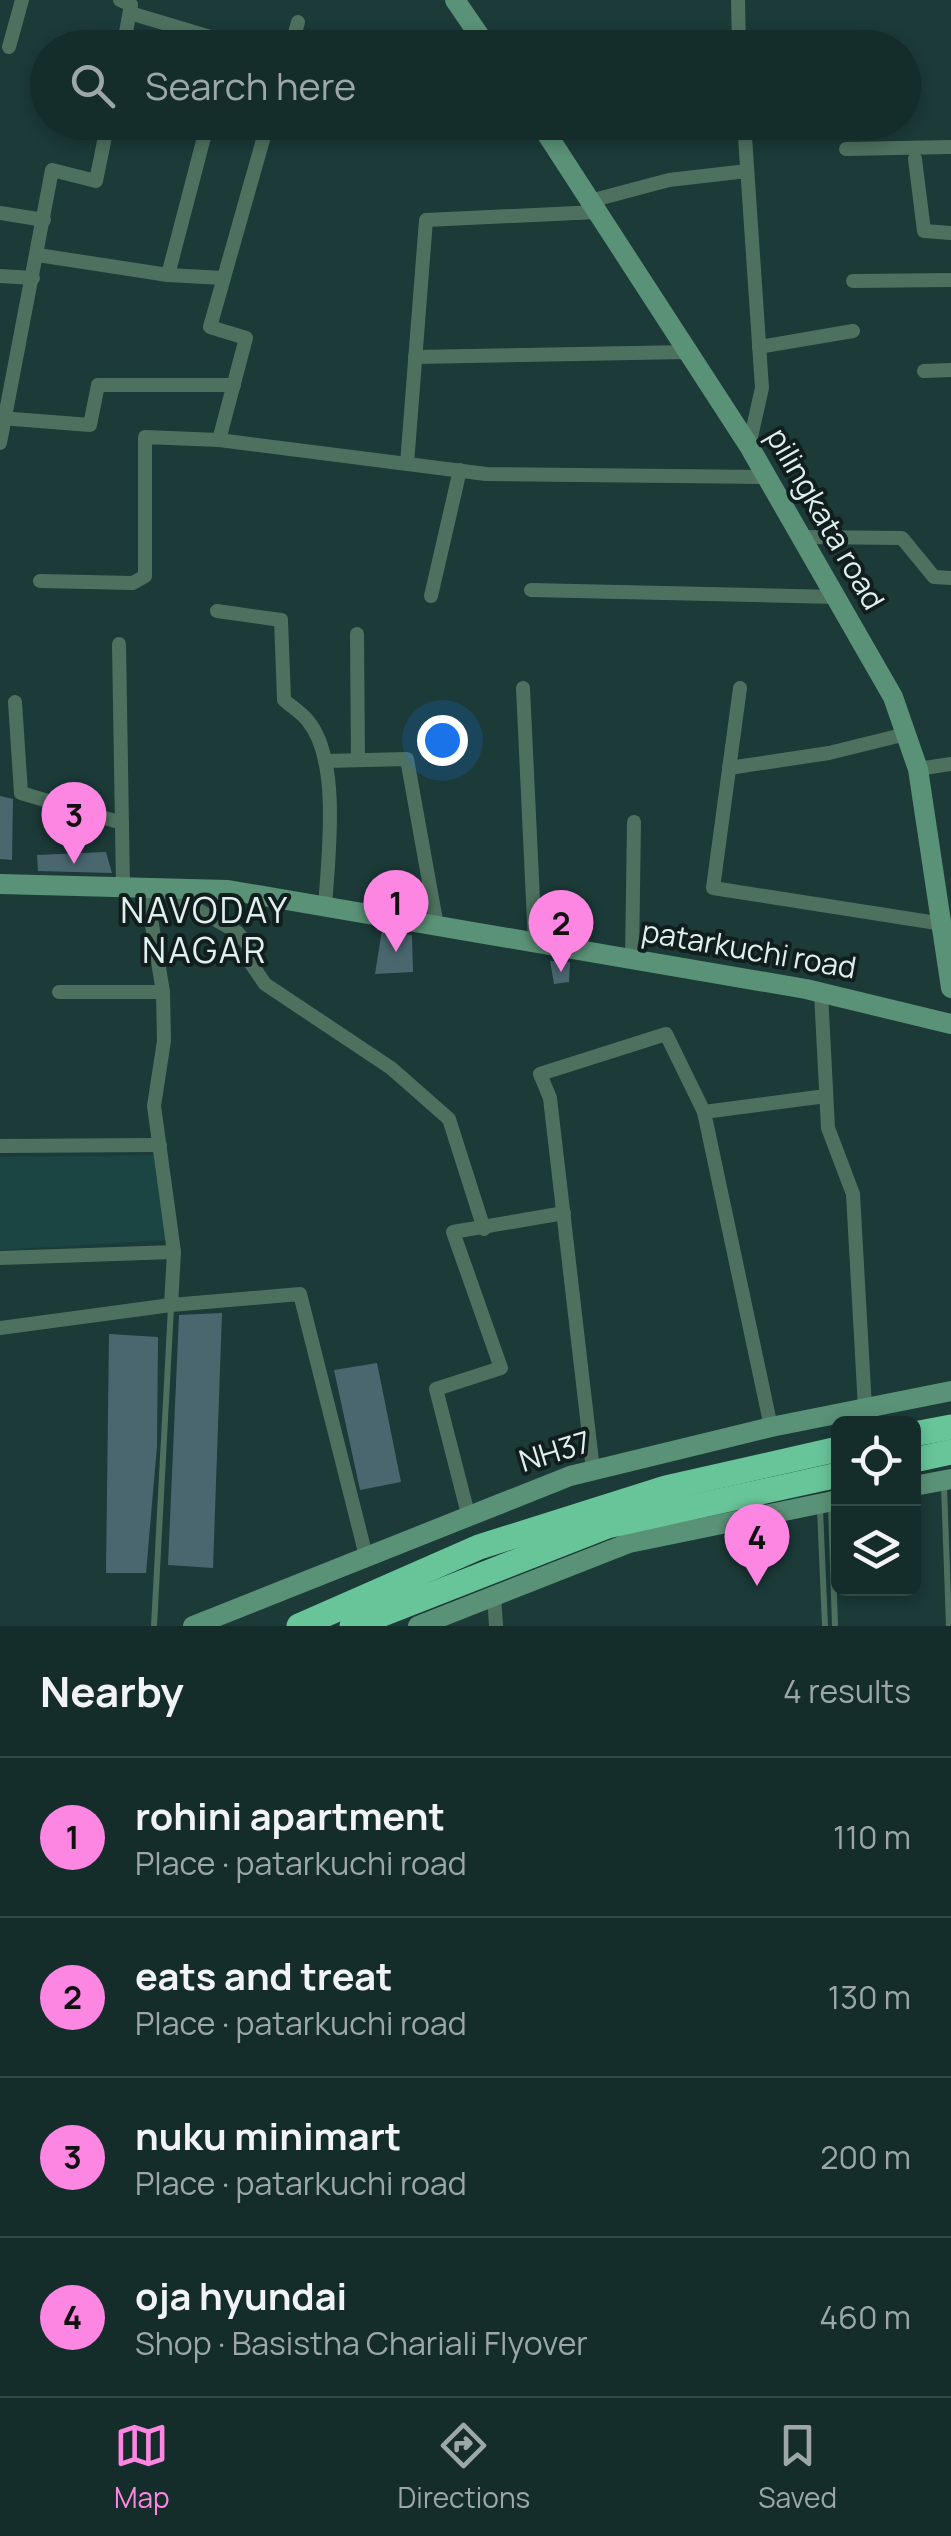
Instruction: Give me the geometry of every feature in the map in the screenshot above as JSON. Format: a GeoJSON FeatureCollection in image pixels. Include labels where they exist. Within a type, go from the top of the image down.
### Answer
{"type":"FeatureCollection","features":[{"type":"Feature","properties":{"kind":"highway"},"geometry":{"type":"LineString","coordinates":[[921,1433],[951,1427]]}},
{"type":"Feature","properties":{"kind":"highway"},"geometry":{"type":"LineString","coordinates":[[299,1626],[516,1535],[666,1488],[831,1451]]}},
{"type":"Feature","properties":{"kind":"highway"},"geometry":{"type":"LineString","coordinates":[[921,1458],[951,1452]]}},
{"type":"Feature","properties":{"kind":"highway"},"geometry":{"type":"LineString","coordinates":[[352,1626],[607,1526],[831,1477]]}},
{"type":"Feature","properties":{"kind":"street"},"geometry":{"type":"LineString","coordinates":[[9,48],[22,0]]}},
{"type":"Feature","properties":{"kind":"street"},"geometry":{"type":"LineString","coordinates":[[120,0],[131,5],[127,30]]}},
{"type":"Feature","properties":{"kind":"street"},"geometry":{"type":"LineString","coordinates":[[455,0],[476,30]]}},
{"type":"Feature","properties":{"kind":"street"},"geometry":{"type":"LineString","coordinates":[[738,0],[739,30]]}},
{"type":"Feature","properties":{"kind":"street"},"geometry":{"type":"LineString","coordinates":[[130,13],[182,30]]}},
{"type":"Feature","properties":{"kind":"street"},"geometry":{"type":"LineString","coordinates":[[296,30],[298,22]]}},
{"type":"Feature","properties":{"kind":"street"},"geometry":{"type":"LineString","coordinates":[[0,443],[52,170],[96,181],[104,140]]}},
{"type":"Feature","properties":{"kind":"street"},"geometry":{"type":"LineString","coordinates":[[168,275],[203,140]]}},
{"type":"Feature","properties":{"kind":"street"},"geometry":{"type":"LineString","coordinates":[[219,440],[246,338],[210,327],[263,140]]}},
{"type":"Feature","properties":{"kind":"street","name":"pilingkata road"},"geometry":{"type":"LineString","coordinates":[[551,140],[750,446],[892,697],[918,769],[944,889],[943,924],[951,988]]}},
{"type":"Feature","properties":{"kind":"street"},"geometry":{"type":"LineString","coordinates":[[745,140],[762,388],[750,446]]}},
{"type":"Feature","properties":{"kind":"street"},"geometry":{"type":"LineString","coordinates":[[846,148],[951,147]]}},
{"type":"Feature","properties":{"kind":"street"},"geometry":{"type":"LineString","coordinates":[[916,160],[924,230],[951,233]]}},
{"type":"Feature","properties":{"kind":"street"},"geometry":{"type":"LineString","coordinates":[[407,464],[426,220],[594,206],[670,180],[747,171]]}},
{"type":"Feature","properties":{"kind":"street"},"geometry":{"type":"LineString","coordinates":[[0,213],[44,220]]}},
{"type":"Feature","properties":{"kind":"street"},"geometry":{"type":"LineString","coordinates":[[38,255],[168,275],[223,278]]}},
{"type":"Feature","properties":{"kind":"street"},"geometry":{"type":"LineString","coordinates":[[0,276],[34,278]]}},
{"type":"Feature","properties":{"kind":"street"},"geometry":{"type":"LineString","coordinates":[[852,281],[951,280]]}},
{"type":"Feature","properties":{"kind":"street"},"geometry":{"type":"LineString","coordinates":[[759,347],[853,331]]}},
{"type":"Feature","properties":{"kind":"street"},"geometry":{"type":"LineString","coordinates":[[415,357],[688,352]]}},
{"type":"Feature","properties":{"kind":"street"},"geometry":{"type":"LineString","coordinates":[[924,371],[951,370]]}},
{"type":"Feature","properties":{"kind":"street"},"geometry":{"type":"LineString","coordinates":[[2,418],[90,425],[98,386],[234,384]]}},
{"type":"Feature","properties":{"kind":"street"},"geometry":{"type":"LineString","coordinates":[[40,581],[134,582],[145,576],[144,437],[219,440],[460,470],[768,477]]}},
{"type":"Feature","properties":{"kind":"street"},"geometry":{"type":"LineString","coordinates":[[430,596],[460,470]]}},
{"type":"Feature","properties":{"kind":"street"},"geometry":{"type":"LineString","coordinates":[[804,537],[902,538],[934,577],[951,578]]}},
{"type":"Feature","properties":{"kind":"street"},"geometry":{"type":"LineString","coordinates":[[531,590],[835,597]]}},
{"type":"Feature","properties":{"kind":"street"},"geometry":{"type":"LineString","coordinates":[[218,611],[281,620],[284,700],[310,722],[324,761],[330,816],[325,906]]}},
{"type":"Feature","properties":{"kind":"street"},"geometry":{"type":"LineString","coordinates":[[357,634],[358,760]]}},
{"type":"Feature","properties":{"kind":"street"},"geometry":{"type":"LineString","coordinates":[[119,644],[123,887]]}},
{"type":"Feature","properties":{"kind":"street"},"geometry":{"type":"LineString","coordinates":[[523,688],[535,943]]}},
{"type":"Feature","properties":{"kind":"street"},"geometry":{"type":"LineString","coordinates":[[740,688],[713,888],[943,924]]}},
{"type":"Feature","properties":{"kind":"street"},"geometry":{"type":"LineString","coordinates":[[15,702],[21,793],[122,823]]}},
{"type":"Feature","properties":{"kind":"street"},"geometry":{"type":"LineString","coordinates":[[729,768],[830,753],[906,734]]}},
{"type":"Feature","properties":{"kind":"street"},"geometry":{"type":"LineString","coordinates":[[324,761],[407,759],[437,926]]}},
{"type":"Feature","properties":{"kind":"street"},"geometry":{"type":"LineString","coordinates":[[918,769],[951,764]]}},
{"type":"Feature","properties":{"kind":"street"},"geometry":{"type":"LineString","coordinates":[[632,959],[634,822]]}},
{"type":"Feature","properties":{"kind":"street","name":"patarkuchi road"},"geometry":{"type":"LineString","coordinates":[[0,884],[228,890],[822,993],[951,1024]]}},
{"type":"Feature","properties":{"kind":"street"},"geometry":{"type":"LineString","coordinates":[[153,888],[164,1041],[154,1106],[174,1252],[171,1306]]}},
{"type":"Feature","properties":{"kind":"street"},"geometry":{"type":"LineString","coordinates":[[153,888],[237,932],[249,946],[250,962],[265,984],[391,1068],[449,1119],[484,1229]]}},
{"type":"Feature","properties":{"kind":"street"},"geometry":{"type":"LineString","coordinates":[[58,992],[163,992]]}},
{"type":"Feature","properties":{"kind":"street"},"geometry":{"type":"LineString","coordinates":[[822,993],[828,1128],[853,1194],[864,1408]]}},
{"type":"Feature","properties":{"kind":"street"},"geometry":{"type":"LineString","coordinates":[[593,1470],[550,1098],[540,1074],[666,1034],[704,1112],[771,1427]]}},
{"type":"Feature","properties":{"kind":"street"},"geometry":{"type":"LineString","coordinates":[[704,1112],[826,1096]]}},
{"type":"Feature","properties":{"kind":"street"},"geometry":{"type":"LineString","coordinates":[[0,1146],[160,1145]]}},
{"type":"Feature","properties":{"kind":"street"},"geometry":{"type":"LineString","coordinates":[[468,1514],[436,1390],[501,1368],[453,1232],[564,1213]]}},
{"type":"Feature","properties":{"kind":"street"},"geometry":{"type":"LineString","coordinates":[[0,1258],[174,1252]]}},
{"type":"Feature","properties":{"kind":"street"},"geometry":{"type":"LineString","coordinates":[[0,1328],[300,1294],[366,1556]]}},
{"type":"Feature","properties":{"kind":"street","name":"NH37"},"geometry":{"type":"LineString","coordinates":[[193,1626],[468,1514],[593,1470],[685,1452],[771,1427],[951,1391]]}},
{"type":"Feature","properties":{"kind":"street"},"geometry":{"type":"LineString","coordinates":[[921,1485],[947,1479]]}},
{"type":"Feature","properties":{"kind":"street"},"geometry":{"type":"LineString","coordinates":[[418,1626],[629,1543],[830,1501]]}},
{"type":"Feature","properties":{"kind":"street"},"geometry":{"type":"LineString","coordinates":[[494,1595],[496,1626]]}},
{"type":"Feature","properties":{"kind":"lane"},"geometry":{"type":"LineString","coordinates":[[154,1626],[171,1306]]}},
{"type":"Feature","properties":{"kind":"lane"},"geometry":{"type":"LineString","coordinates":[[947,1479],[949,1626]]}},
{"type":"Feature","properties":{"kind":"lane"},"geometry":{"type":"LineString","coordinates":[[825,1626],[830,1501]]}},
{"type":"Feature","properties":{"kind":"lane"},"geometry":{"type":"LineString","coordinates":[[830,1501],[835,1626]]}},
{"type":"Feature","properties":{"kind":"shaded area"},"geometry":{"type":"Polygon","coordinates":[[[154,1155],[166,1240],[0,1250],[0,1157],[154,1155]]]}},
{"type":"Feature","properties":{"kind":"building"},"geometry":{"type":"Polygon","coordinates":[[[0,796],[13,799],[12,860],[0,859],[0,796]]]}},
{"type":"Feature","properties":{"kind":"building"},"geometry":{"type":"Polygon","coordinates":[[[106,852],[112,873],[38,871],[37,855],[106,852]]]}},
{"type":"Feature","properties":{"kind":"building"},"geometry":{"type":"Polygon","coordinates":[[[382,930],[412,935],[413,972],[375,974],[382,930]]]}},
{"type":"Feature","properties":{"kind":"building"},"geometry":{"type":"Polygon","coordinates":[[[550,961],[570,962],[569,982],[554,984],[550,961]]]}},
{"type":"Feature","properties":{"kind":"building"},"geometry":{"type":"Polygon","coordinates":[[[222,1313],[213,1568],[168,1565],[179,1315],[222,1313]]]}},
{"type":"Feature","properties":{"kind":"building"},"geometry":{"type":"Polygon","coordinates":[[[109,1334],[158,1337],[157,1446],[146,1573],[106,1573],[109,1334]]]}},
{"type":"Feature","properties":{"kind":"building"},"geometry":{"type":"Polygon","coordinates":[[[377,1363],[401,1482],[360,1490],[334,1370],[377,1363]]]}},
{"type":"Feature","properties":{"kind":"place","name":"nuku minimart"},"geometry":{"type":"Point","coordinates":[74,864]}},
{"type":"Feature","properties":{"kind":"place","name":"rohini apartment"},"geometry":{"type":"Point","coordinates":[396,952]}},
{"type":"Feature","properties":{"kind":"place","name":"eats and treat"},"geometry":{"type":"Point","coordinates":[561,972]}},
{"type":"Feature","properties":{"kind":"place","name":"oja hyundai"},"geometry":{"type":"Point","coordinates":[757,1586]}},
{"type":"Feature","properties":{"kind":"district","name":"NAVODAY NAGAR"},"geometry":{"type":"Point","coordinates":[205,931]}}]}
